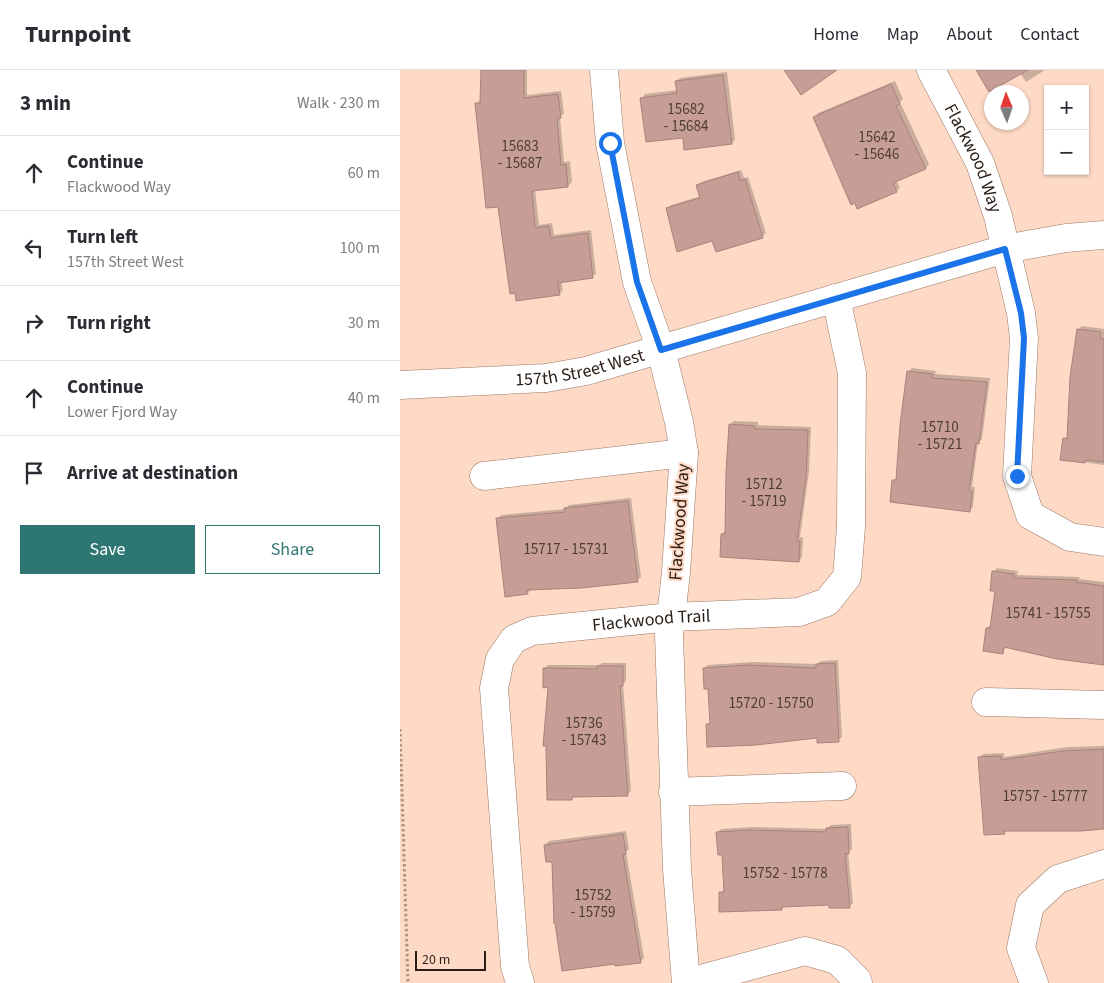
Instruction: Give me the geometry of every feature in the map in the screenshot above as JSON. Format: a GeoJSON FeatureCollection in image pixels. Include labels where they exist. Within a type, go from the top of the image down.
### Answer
{"type":"FeatureCollection","features":[{"type":"Feature","properties":{"kind":"street","name":"Flackwood Way"},"geometry":{"type":"LineString","coordinates":[[604,70],[610,143],[636,273],[661,350],[679,422],[684,453],[676,572],[669,635],[673,792],[686,983]]}},
{"type":"Feature","properties":{"kind":"street","name":"Flackwood Way"},"geometry":{"type":"LineString","coordinates":[[931,70],[980,163],[998,216],[1021,313],[1024,338],[1017,476],[1030,515],[1070,537],[1104,542]]}},
{"type":"Feature","properties":{"kind":"street","name":"157th Street West"},"geometry":{"type":"LineString","coordinates":[[400,384],[546,378],[595,369],[1005,249],[1066,238],[1104,235]]}},
{"type":"Feature","properties":{"kind":"street","name":"Flackwood Trail"},"geometry":{"type":"LineString","coordinates":[[520,983],[515,966],[494,688],[500,659],[514,639],[532,631],[671,617],[799,612],[828,602],[847,577],[851,527],[852,373],[836,298]]}},
{"type":"Feature","properties":{"kind":"street"},"geometry":{"type":"LineString","coordinates":[[484,476],[684,453]]}},
{"type":"Feature","properties":{"kind":"street"},"geometry":{"type":"LineString","coordinates":[[986,702],[1104,705]]}},
{"type":"Feature","properties":{"kind":"street"},"geometry":{"type":"LineString","coordinates":[[673,792],[842,786]]}},
{"type":"Feature","properties":{"kind":"street"},"geometry":{"type":"LineString","coordinates":[[1034,983],[1021,948],[1030,904],[1058,880],[1104,864]]}},
{"type":"Feature","properties":{"kind":"street"},"geometry":{"type":"LineString","coordinates":[[686,983],[804,951],[837,960],[858,983]]}},
{"type":"Feature","properties":{"kind":"path"},"geometry":{"type":"LineString","coordinates":[[400,729],[408,983]]}},
{"type":"Feature","properties":{"kind":"building"},"geometry":{"type":"Polygon","coordinates":[[[481,70],[524,70],[524,98],[558,94],[561,118],[557,119],[561,165],[566,164],[568,187],[532,191],[535,228],[549,226],[551,238],[588,233],[593,278],[558,283],[560,295],[516,301],[515,293],[510,294],[498,207],[486,208],[475,103],[480,103],[481,70]]]}},
{"type":"Feature","properties":{"kind":"building"},"geometry":{"type":"Polygon","coordinates":[[[784,70],[837,70],[801,95],[784,70]]]}},
{"type":"Feature","properties":{"kind":"building"},"geometry":{"type":"Polygon","coordinates":[[[976,70],[1028,70],[1001,85],[985,85],[976,70]]]}},
{"type":"Feature","properties":{"kind":"building"},"geometry":{"type":"Polygon","coordinates":[[[723,75],[732,144],[684,150],[683,138],[646,142],[640,98],[677,93],[675,81],[723,75]]]}},
{"type":"Feature","properties":{"kind":"building"},"geometry":{"type":"Polygon","coordinates":[[[891,84],[900,104],[896,106],[926,169],[893,183],[897,192],[857,209],[855,203],[851,205],[813,117],[891,84]]]}},
{"type":"Feature","properties":{"kind":"building"},"geometry":{"type":"Polygon","coordinates":[[[738,172],[740,181],[745,179],[763,238],[716,252],[712,241],[677,252],[666,208],[700,198],[696,185],[738,172]]]}},
{"type":"Feature","properties":{"kind":"building"},"geometry":{"type":"Polygon","coordinates":[[[1077,329],[1101,332],[1100,338],[1104,339],[1104,462],[1086,460],[1085,463],[1060,460],[1063,438],[1067,439],[1070,377],[1077,329]]]}},
{"type":"Feature","properties":{"kind":"building"},"geometry":{"type":"Polygon","coordinates":[[[907,371],[933,374],[932,378],[987,382],[979,444],[976,443],[969,490],[972,491],[970,512],[890,502],[892,480],[896,480],[900,425],[907,371]]]}},
{"type":"Feature","properties":{"kind":"building"},"geometry":{"type":"Polygon","coordinates":[[[729,424],[755,426],[755,429],[808,430],[806,477],[797,541],[800,541],[799,562],[720,557],[721,534],[725,534],[729,424]]]}},
{"type":"Feature","properties":{"kind":"building"},"geometry":{"type":"Polygon","coordinates":[[[628,501],[638,582],[581,588],[527,590],[528,594],[505,597],[496,518],[565,512],[564,508],[628,501]]]}},
{"type":"Feature","properties":{"kind":"building"},"geometry":{"type":"Polygon","coordinates":[[[992,571],[1014,574],[1014,578],[1077,580],[1076,582],[1104,586],[1104,665],[1057,659],[1004,647],[1003,654],[983,651],[986,628],[990,628],[995,591],[990,591],[992,571]]]}},
{"type":"Feature","properties":{"kind":"building"},"geometry":{"type":"Polygon","coordinates":[[[835,663],[839,742],[817,743],[817,738],[756,745],[707,747],[706,724],[710,724],[708,689],[704,689],[703,668],[748,665],[816,668],[816,664],[835,663]]]}},
{"type":"Feature","properties":{"kind":"building"},"geometry":{"type":"Polygon","coordinates":[[[597,666],[623,666],[623,686],[620,686],[628,796],[572,797],[572,800],[547,800],[546,746],[543,746],[548,687],[543,688],[543,668],[597,669],[597,666]]]}},
{"type":"Feature","properties":{"kind":"building"},"geometry":{"type":"Polygon","coordinates":[[[1104,749],[1104,829],[1081,831],[1004,831],[1005,834],[984,835],[978,757],[1001,756],[1001,760],[1063,751],[1104,749]]]}},
{"type":"Feature","properties":{"kind":"building"},"geometry":{"type":"Polygon","coordinates":[[[848,827],[849,854],[845,854],[850,908],[829,908],[829,905],[782,907],[782,910],[719,912],[719,892],[724,892],[722,855],[718,855],[716,832],[749,830],[826,832],[826,828],[848,827]]]}},
{"type":"Feature","properties":{"kind":"building"},"geometry":{"type":"Polygon","coordinates":[[[623,834],[626,854],[623,855],[641,963],[615,966],[615,964],[562,971],[554,924],[552,862],[546,862],[544,845],[623,834]]]}},
{"type":"Feature","properties":{"kind":"route"},"geometry":{"type":"LineString","coordinates":[[610,143],[637,282],[661,350],[1005,249],[1021,313],[1024,338],[1017,476]]}}]}
